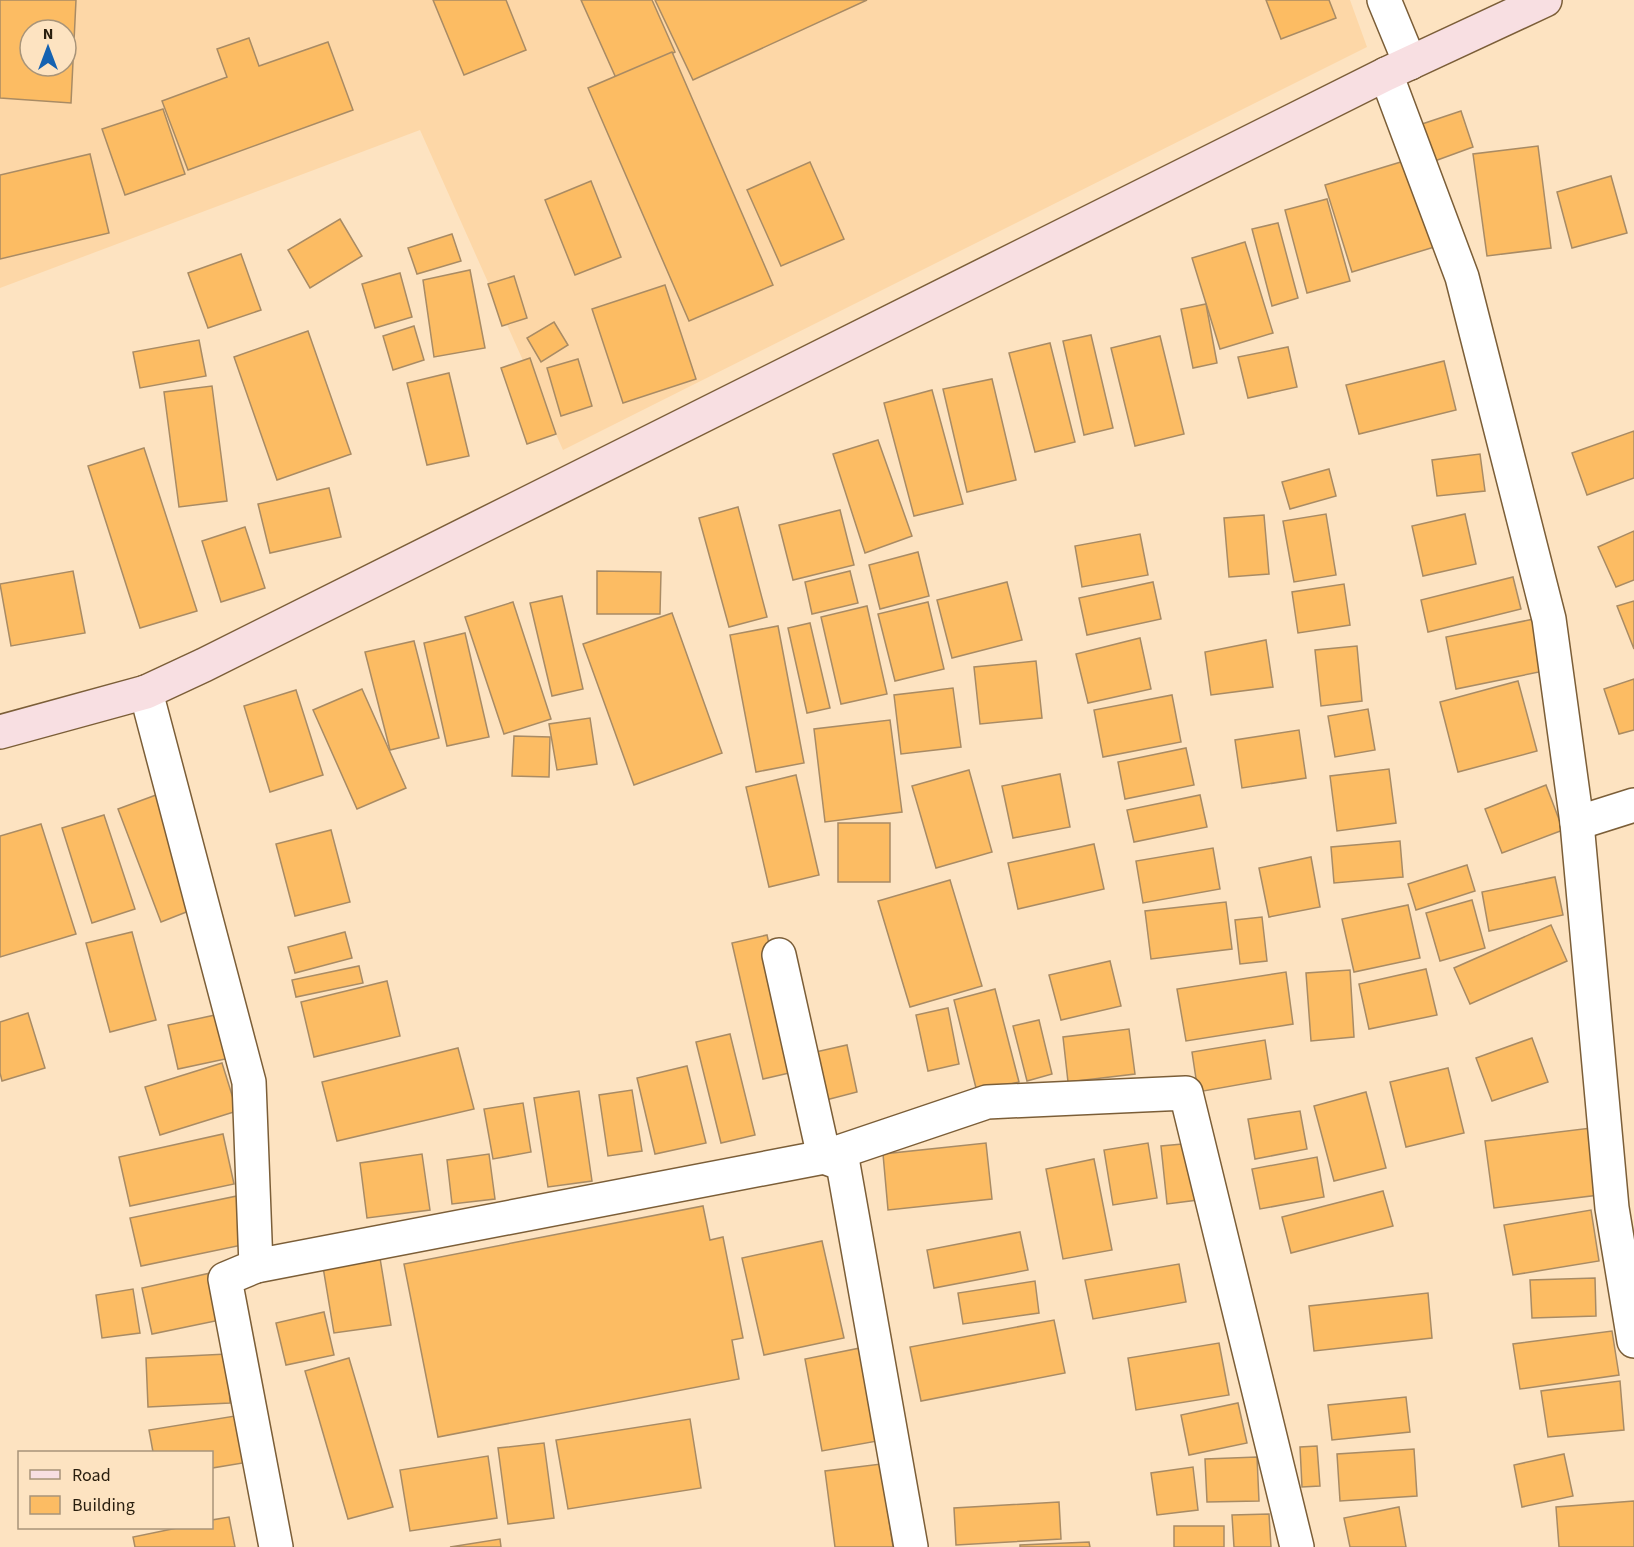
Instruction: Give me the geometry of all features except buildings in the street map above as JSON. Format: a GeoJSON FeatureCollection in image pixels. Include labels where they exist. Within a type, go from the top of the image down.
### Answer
{"type":"FeatureCollection","features":[{"type":"Feature","properties":{"kind":"main road"},"geometry":{"type":"LineString","coordinates":[[0,732],[146,692],[215,660],[1398,69],[1545,0]]}},
{"type":"Feature","properties":{"kind":"street"},"geometry":{"type":"LineString","coordinates":[[1384,0],[1398,69],[1462,277],[1549,619],[1577,823],[1623,1207],[1634,1341]]}},
{"type":"Feature","properties":{"kind":"street"},"geometry":{"type":"LineString","coordinates":[[146,692],[249,1082],[256,1266]]}},
{"type":"Feature","properties":{"kind":"street"},"geometry":{"type":"LineString","coordinates":[[1577,823],[1634,805]]}},
{"type":"Feature","properties":{"kind":"street"},"geometry":{"type":"LineString","coordinates":[[779,955],[824,1157]]}},
{"type":"Feature","properties":{"kind":"street"},"geometry":{"type":"LineString","coordinates":[[276,1547],[225,1279],[256,1266],[824,1157],[987,1102],[1186,1093],[1297,1547]]}},
{"type":"Feature","properties":{"kind":"street"},"geometry":{"type":"LineString","coordinates":[[824,1157],[843,1164],[911,1547]]}},
{"type":"Feature","properties":{"kind":"shaded area"},"geometry":{"type":"Polygon","coordinates":[[[0,0],[1350,0],[1367,47],[563,450],[420,130],[0,288],[0,0]]]}}]}
